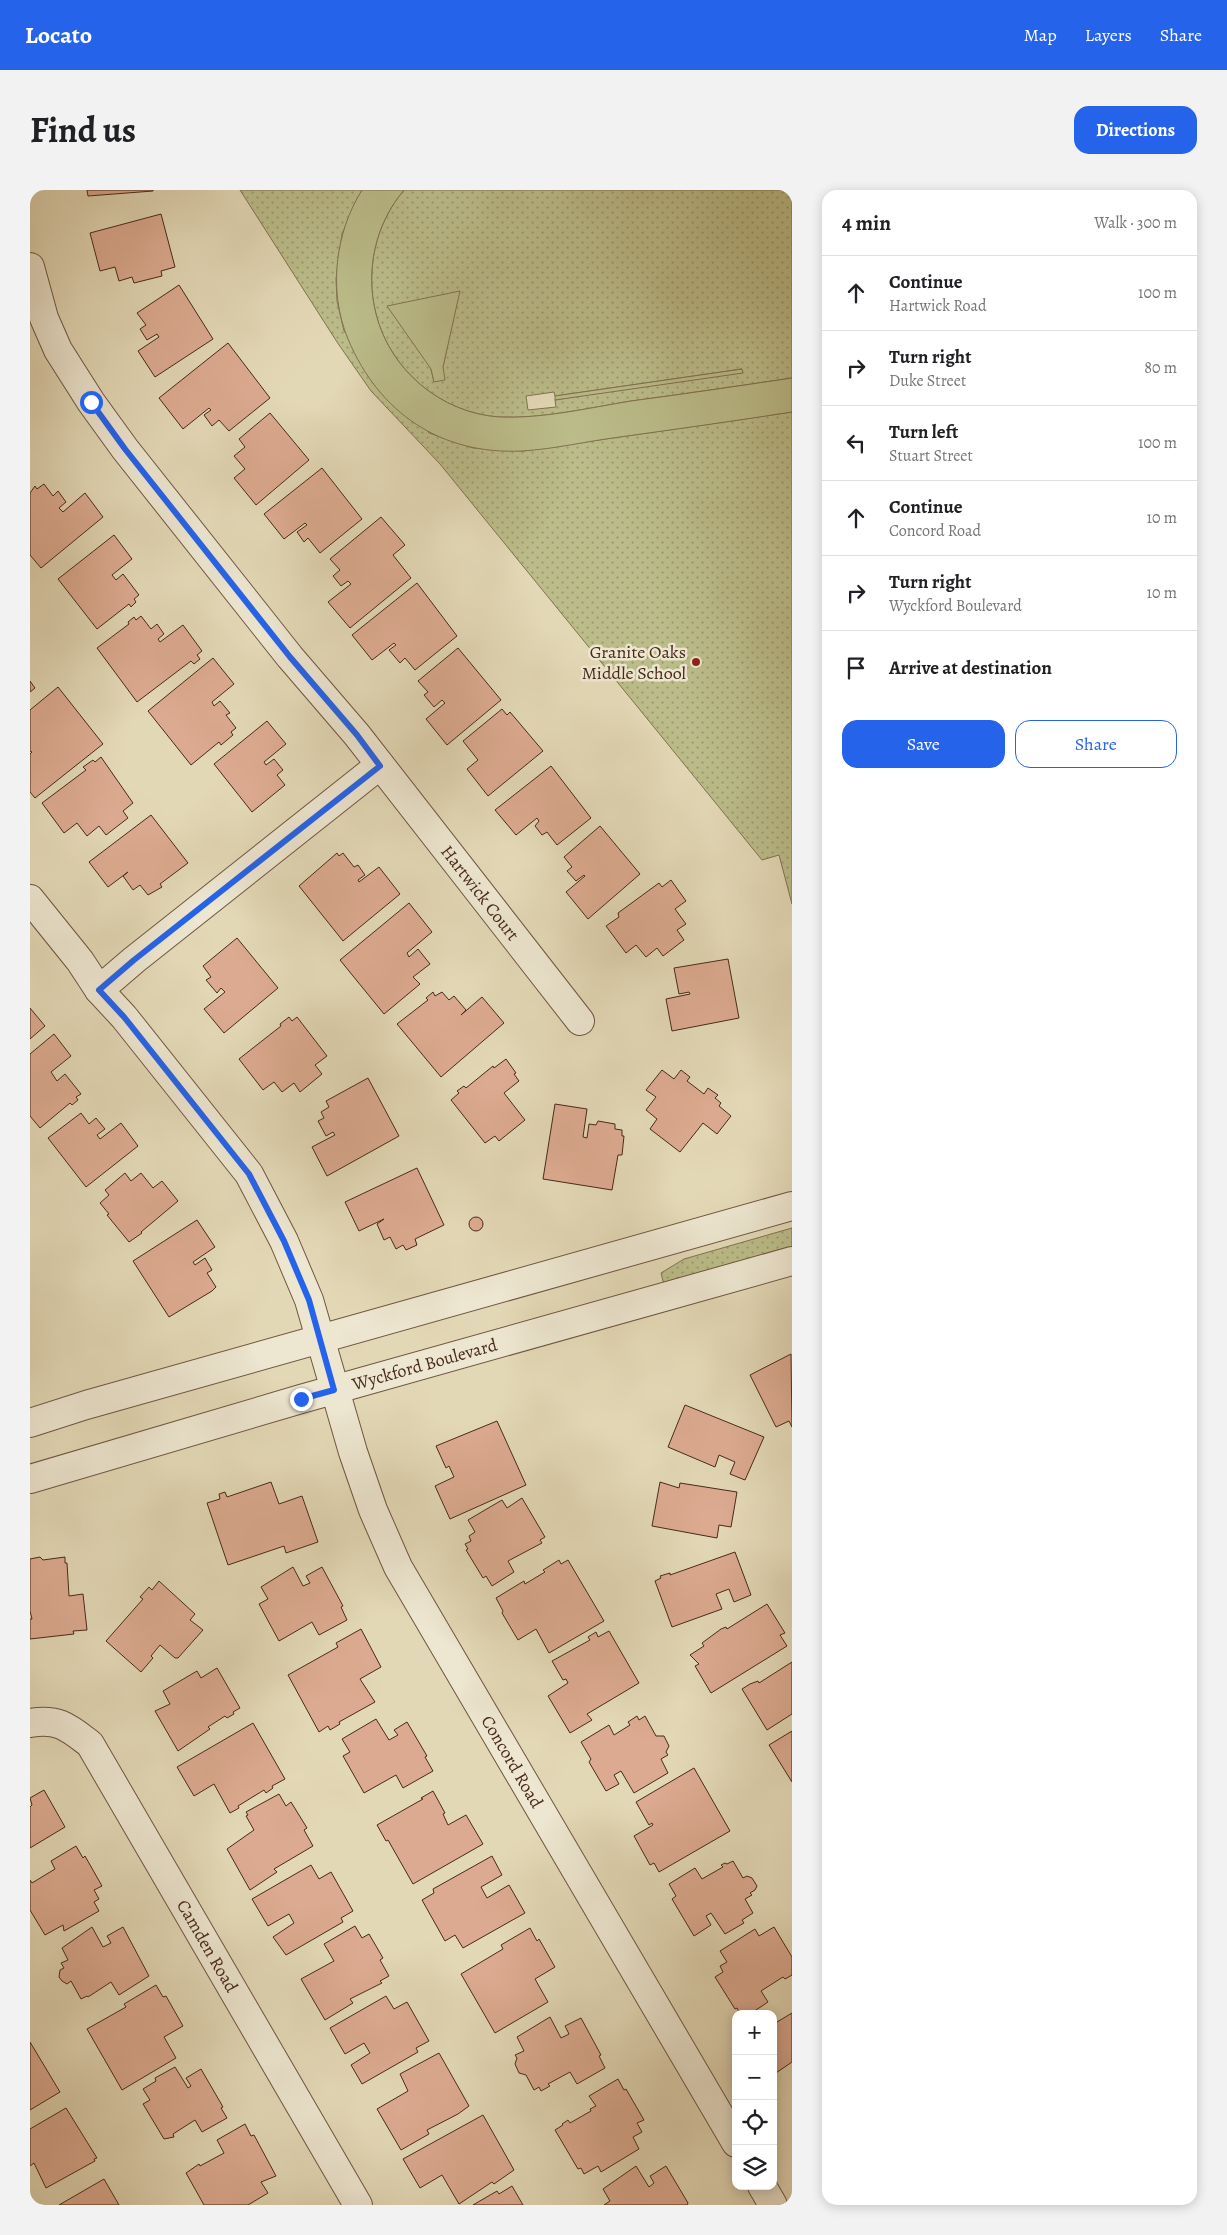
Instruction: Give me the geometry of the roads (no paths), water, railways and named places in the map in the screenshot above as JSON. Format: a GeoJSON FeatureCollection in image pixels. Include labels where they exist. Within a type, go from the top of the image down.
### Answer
{"type":"FeatureCollection","features":[{"type":"Feature","properties":{"kind":"street","name":"Hartwick Court"},"geometry":{"type":"LineString","coordinates":[[30,267],[44,318],[58,350],[91,402],[125,449],[290,657],[357,735],[580,1021]]}},
{"type":"Feature","properties":{"kind":"street"},"geometry":{"type":"LineString","coordinates":[[99,990],[134,960],[380,766]]}},
{"type":"Feature","properties":{"kind":"street","name":"Concord Road"},"geometry":{"type":"LineString","coordinates":[[30,899],[80,961],[99,990],[124,1017],[249,1174],[284,1241],[309,1300],[334,1390],[370,1502],[398,1567],[448,1656],[502,1742],[732,2136]]}},
{"type":"Feature","properties":{"kind":"street"},"geometry":{"type":"LineString","coordinates":[[30,1423],[86,1405],[324,1351],[792,1206]]}},
{"type":"Feature","properties":{"kind":"street","name":"Wyckford Boulevard"},"geometry":{"type":"LineString","coordinates":[[30,1479],[334,1390],[792,1261]]}},
{"type":"Feature","properties":{"kind":"street","name":"Camden Road"},"geometry":{"type":"LineString","coordinates":[[30,1723],[47,1720],[70,1728],[90,1744],[358,2205]]}},
{"type":"Feature","properties":{"kind":"street"},"geometry":{"type":"LineString","coordinates":[[765,2190],[774,2205]]}},
{"type":"Feature","properties":{"kind":"place","name":"Granite Oaks Middle School"},"geometry":{"type":"Point","coordinates":[696,662]}}]}
